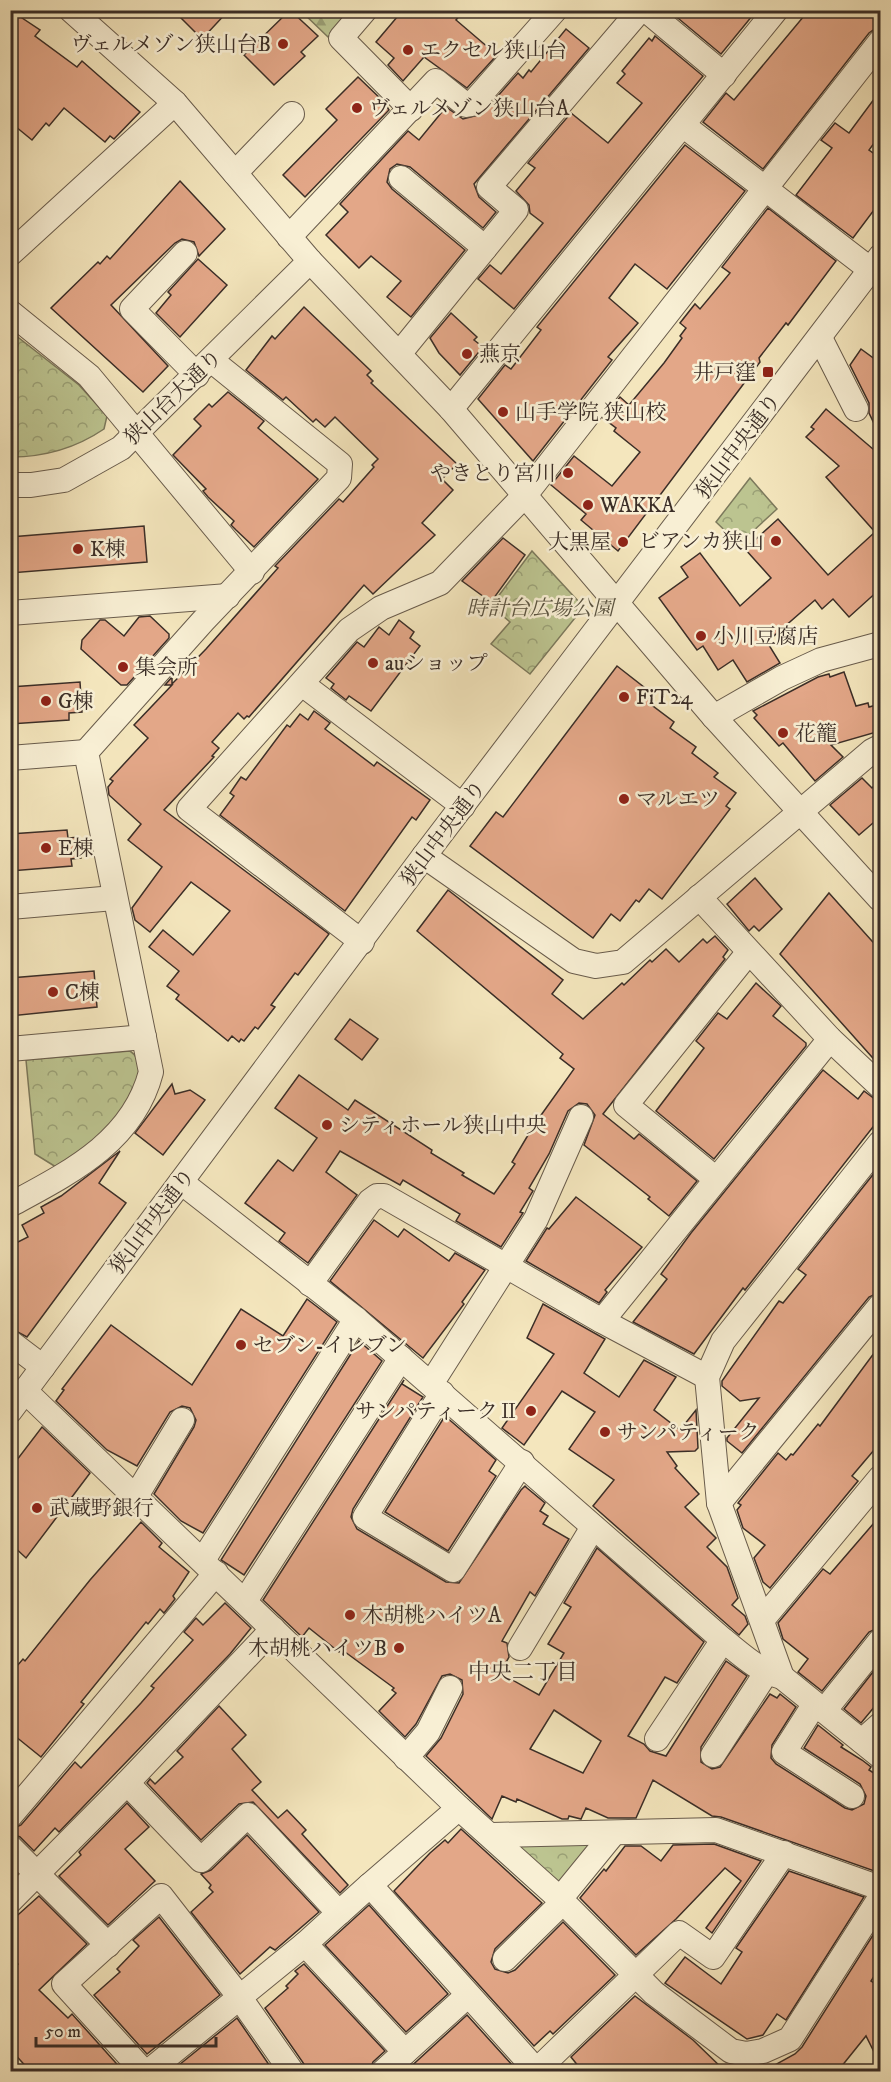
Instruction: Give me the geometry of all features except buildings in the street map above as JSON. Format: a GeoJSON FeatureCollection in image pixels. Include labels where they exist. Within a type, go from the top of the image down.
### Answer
{"type":"FeatureCollection","features":[{"type":"Feature","properties":{"kind":"street"},"geometry":{"type":"LineString","coordinates":[[70,10],[175,103],[310,261],[451,409],[714,717],[880,899]]}},
{"type":"Feature","properties":{"kind":"street"},"geometry":{"type":"LineString","coordinates":[[365,10],[341,38],[411,109]]}},
{"type":"Feature","properties":{"kind":"street"},"geometry":{"type":"LineString","coordinates":[[289,237],[436,81],[466,105],[472,104],[555,10]]}},
{"type":"Feature","properties":{"kind":"street"},"geometry":{"type":"LineString","coordinates":[[399,354],[516,210],[489,187],[640,10]]}},
{"type":"Feature","properties":{"kind":"street"},"geometry":{"type":"LineString","coordinates":[[646,10],[724,75]]}},
{"type":"Feature","properties":{"kind":"street"},"geometry":{"type":"LineString","coordinates":[[451,409],[684,126],[776,10]]}},
{"type":"Feature","properties":{"kind":"street"},"geometry":{"type":"LineString","coordinates":[[362,942],[189,809],[349,630],[381,608],[440,583],[525,495],[880,42]]}},
{"type":"Feature","properties":{"kind":"street"},"geometry":{"type":"LineString","coordinates":[[10,255],[175,103]]}},
{"type":"Feature","properties":{"kind":"street"},"geometry":{"type":"LineString","coordinates":[[235,173],[292,114]]}},
{"type":"Feature","properties":{"kind":"street"},"geometry":{"type":"LineString","coordinates":[[684,126],[764,190],[876,264]]}},
{"type":"Feature","properties":{"kind":"street"},"geometry":{"type":"LineString","coordinates":[[401,178],[485,248]]}},
{"type":"Feature","properties":{"kind":"street"},"geometry":{"type":"LineString","coordinates":[[10,758],[86,752],[339,478],[340,464],[204,368],[132,309],[185,253]]}},
{"type":"Feature","properties":{"kind":"street","name":"狭山台大通り"},"geometry":{"type":"LineString","coordinates":[[10,485],[31,485],[64,480],[105,459],[137,434],[310,261]]}},
{"type":"Feature","properties":{"kind":"street","name":"狭山中央通り"},"geometry":{"type":"LineString","coordinates":[[10,1411],[424,856],[619,604],[876,264]]}},
{"type":"Feature","properties":{"kind":"street"},"geometry":{"type":"LineString","coordinates":[[10,312],[89,376],[252,573]]}},
{"type":"Feature","properties":{"kind":"street"},"geometry":{"type":"LineString","coordinates":[[820,338],[855,409]]}},
{"type":"Feature","properties":{"kind":"street"},"geometry":{"type":"LineString","coordinates":[[10,613],[228,596]]}},
{"type":"Feature","properties":{"kind":"street"},"geometry":{"type":"LineString","coordinates":[[714,717],[782,678],[821,660],[880,644]]}},
{"type":"Feature","properties":{"kind":"street"},"geometry":{"type":"LineString","coordinates":[[302,684],[463,806]]}},
{"type":"Feature","properties":{"kind":"street"},"geometry":{"type":"LineString","coordinates":[[424,856],[547,945],[574,961],[596,966],[623,962],[880,747]]}},
{"type":"Feature","properties":{"kind":"street"},"geometry":{"type":"LineString","coordinates":[[10,1205],[83,1165],[118,1134],[145,1095],[151,1072],[86,752]]}},
{"type":"Feature","properties":{"kind":"street"},"geometry":{"type":"LineString","coordinates":[[699,897],[830,1039],[880,1086]]}},
{"type":"Feature","properties":{"kind":"street"},"geometry":{"type":"LineString","coordinates":[[10,907],[114,898]]}},
{"type":"Feature","properties":{"kind":"street"},"geometry":{"type":"LineString","coordinates":[[716,1179],[626,1105],[748,952]]}},
{"type":"Feature","properties":{"kind":"street"},"geometry":{"type":"LineString","coordinates":[[10,1049],[144,1037]]}},
{"type":"Feature","properties":{"kind":"street"},"geometry":{"type":"LineString","coordinates":[[602,1322],[830,1039]]}},
{"type":"Feature","properties":{"kind":"street"},"geometry":{"type":"LineString","coordinates":[[522,1462],[453,1570],[365,1517],[507,1264],[536,1219],[580,1117]]}},
{"type":"Feature","properties":{"kind":"street"},"geometry":{"type":"LineString","coordinates":[[713,1755],[774,1675],[762,1620],[719,1503],[707,1377],[723,1341],[880,1143]]}},
{"type":"Feature","properties":{"kind":"street"},"geometry":{"type":"LineString","coordinates":[[181,1182],[356,1319],[723,1640],[871,1748],[880,1725]]}},
{"type":"Feature","properties":{"kind":"street"},"geometry":{"type":"LineString","coordinates":[[310,1284],[370,1201],[377,1196],[384,1196],[507,1264],[602,1322],[707,1377]]}},
{"type":"Feature","properties":{"kind":"street"},"geometry":{"type":"LineString","coordinates":[[719,1503],[880,1306]]}},
{"type":"Feature","properties":{"kind":"street"},"geometry":{"type":"LineString","coordinates":[[10,1816],[210,1566],[356,1319]]}},
{"type":"Feature","properties":{"kind":"street"},"geometry":{"type":"LineString","coordinates":[[10,1342],[43,1366]]}},
{"type":"Feature","properties":{"kind":"street"},"geometry":{"type":"LineString","coordinates":[[245,1601],[401,1358]]}},
{"type":"Feature","properties":{"kind":"street"},"geometry":{"type":"LineString","coordinates":[[25,1392],[210,1566],[406,1758],[562,1900],[654,1994],[730,2051],[746,2054],[777,2047],[790,2039],[880,1898]]}},
{"type":"Feature","properties":{"kind":"street"},"geometry":{"type":"LineString","coordinates":[[136,1496],[182,1420]]}},
{"type":"Feature","properties":{"kind":"street"},"geometry":{"type":"LineString","coordinates":[[762,1620],[880,1480]]}},
{"type":"Feature","properties":{"kind":"street"},"geometry":{"type":"LineString","coordinates":[[520,1648],[593,1527]]}},
{"type":"Feature","properties":{"kind":"street"},"geometry":{"type":"LineString","coordinates":[[10,1901],[128,1783],[273,1629]]}},
{"type":"Feature","properties":{"kind":"street"},"geometry":{"type":"LineString","coordinates":[[657,1739],[723,1640]]}},
{"type":"Feature","properties":{"kind":"street"},"geometry":{"type":"LineString","coordinates":[[852,1796],[784,1752],[819,1708],[880,1641]]}},
{"type":"Feature","properties":{"kind":"street"},"geometry":{"type":"LineString","coordinates":[[406,1758],[428,1732],[450,1688]]}},
{"type":"Feature","properties":{"kind":"street"},"geometry":{"type":"LineString","coordinates":[[128,1783],[201,1860],[248,1815],[339,1913]]}},
{"type":"Feature","properties":{"kind":"street"},"geometry":{"type":"LineString","coordinates":[[292,2072],[238,1995],[161,1896],[64,1984],[146,2072],[238,1995],[305,1944],[459,1808]]}},
{"type":"Feature","properties":{"kind":"street"},"geometry":{"type":"LineString","coordinates":[[492,1835],[716,1830],[880,1888]]}},
{"type":"Feature","properties":{"kind":"street"},"geometry":{"type":"LineString","coordinates":[[505,1959],[562,1900],[613,1834]]}},
{"type":"Feature","properties":{"kind":"street"},"geometry":{"type":"LineString","coordinates":[[10,1847],[108,1945]]}},
{"type":"Feature","properties":{"kind":"street"},"geometry":{"type":"LineString","coordinates":[[370,1886],[467,1996],[547,2067],[634,1974],[679,1933],[714,1957],[784,1853]]}},
{"type":"Feature","properties":{"kind":"street"},"geometry":{"type":"LineString","coordinates":[[305,1944],[405,2052]]}},
{"type":"Feature","properties":{"kind":"street"},"geometry":{"type":"LineString","coordinates":[[382,2072],[467,1996]]}},
{"type":"Feature","properties":{"kind":"green space"},"geometry":{"type":"Polygon","coordinates":[[[301,11],[353,11],[328,37],[301,11]]]}},
{"type":"Feature","properties":{"kind":"green space"},"geometry":{"type":"Polygon","coordinates":[[[10,331],[79,385],[107,416],[104,429],[60,450],[11,457],[10,331]]]}},
{"type":"Feature","properties":{"kind":"green space"},"geometry":{"type":"Polygon","coordinates":[[[750,478],[777,509],[739,544],[716,522],[750,478]]]}},
{"type":"Feature","properties":{"kind":"green space","name":"時計台広場公園"},"geometry":{"type":"Polygon","coordinates":[[[532,551],[579,602],[575,618],[530,674],[491,644],[510,622],[491,606],[532,551]]]}},
{"type":"Feature","properties":{"kind":"green space"},"geometry":{"type":"Polygon","coordinates":[[[130,1051],[137,1059],[139,1069],[136,1081],[124,1107],[108,1127],[56,1167],[35,1154],[26,1060],[130,1051]]]}},
{"type":"Feature","properties":{"kind":"green space"},"geometry":{"type":"Polygon","coordinates":[[[602,1840],[563,1891],[519,1851],[524,1843],[602,1840]]]}},
{"type":"Feature","properties":{"kind":"place","name":"ヴェルメゾン狭山台B"},"geometry":{"type":"Point","coordinates":[283,44]}},
{"type":"Feature","properties":{"kind":"place","name":"エクセル狭山台"},"geometry":{"type":"Point","coordinates":[408,50]}},
{"type":"Feature","properties":{"kind":"place","name":"ヴェルメゾン狭山台A"},"geometry":{"type":"Point","coordinates":[357,108]}},
{"type":"Feature","properties":{"kind":"place","name":"燕京"},"geometry":{"type":"Point","coordinates":[467,354]}},
{"type":"Feature","properties":{"kind":"place","name":"井戸窪"},"geometry":{"type":"Point","coordinates":[768,372]}},
{"type":"Feature","properties":{"kind":"place","name":"山手学院 狭山校"},"geometry":{"type":"Point","coordinates":[503,412]}},
{"type":"Feature","properties":{"kind":"place","name":"やきとり宮川"},"geometry":{"type":"Point","coordinates":[568,473]}},
{"type":"Feature","properties":{"kind":"place","name":"WAKKA"},"geometry":{"type":"Point","coordinates":[588,505]}},
{"type":"Feature","properties":{"kind":"place","name":"ビアンカ狭山"},"geometry":{"type":"Point","coordinates":[776,541]}},
{"type":"Feature","properties":{"kind":"place","name":"大黒屋"},"geometry":{"type":"Point","coordinates":[623,542]}},
{"type":"Feature","properties":{"kind":"place","name":"K棟"},"geometry":{"type":"Point","coordinates":[78,549]}},
{"type":"Feature","properties":{"kind":"place","name":"小川豆腐店"},"geometry":{"type":"Point","coordinates":[701,636]}},
{"type":"Feature","properties":{"kind":"place","name":"auショップ"},"geometry":{"type":"Point","coordinates":[373,663]}},
{"type":"Feature","properties":{"kind":"place","name":"集会所"},"geometry":{"type":"Point","coordinates":[123,667]}},
{"type":"Feature","properties":{"kind":"place","name":"FiT24"},"geometry":{"type":"Point","coordinates":[624,697]}},
{"type":"Feature","properties":{"kind":"place","name":"G棟"},"geometry":{"type":"Point","coordinates":[46,701]}},
{"type":"Feature","properties":{"kind":"place","name":"花籠"},"geometry":{"type":"Point","coordinates":[783,733]}},
{"type":"Feature","properties":{"kind":"place","name":"マルエツ"},"geometry":{"type":"Point","coordinates":[624,799]}},
{"type":"Feature","properties":{"kind":"place","name":"E棟"},"geometry":{"type":"Point","coordinates":[46,848]}},
{"type":"Feature","properties":{"kind":"place","name":"C棟"},"geometry":{"type":"Point","coordinates":[53,992]}},
{"type":"Feature","properties":{"kind":"place","name":"シティホール狭山中央"},"geometry":{"type":"Point","coordinates":[327,1125]}},
{"type":"Feature","properties":{"kind":"place","name":"セブン-イレブン"},"geometry":{"type":"Point","coordinates":[241,1345]}},
{"type":"Feature","properties":{"kind":"place","name":"サンパティークⅡ"},"geometry":{"type":"Point","coordinates":[531,1411]}},
{"type":"Feature","properties":{"kind":"place","name":"サンパティーク"},"geometry":{"type":"Point","coordinates":[605,1432]}},
{"type":"Feature","properties":{"kind":"place","name":"武蔵野銀行"},"geometry":{"type":"Point","coordinates":[37,1508]}},
{"type":"Feature","properties":{"kind":"place","name":"木胡桃ハイツA"},"geometry":{"type":"Point","coordinates":[350,1615]}},
{"type":"Feature","properties":{"kind":"place","name":"木胡桃ハイツB"},"geometry":{"type":"Point","coordinates":[399,1648]}},
{"type":"Feature","properties":{"kind":"district","name":"中央二丁目"},"geometry":{"type":"Point","coordinates":[523,1671]}}]}
